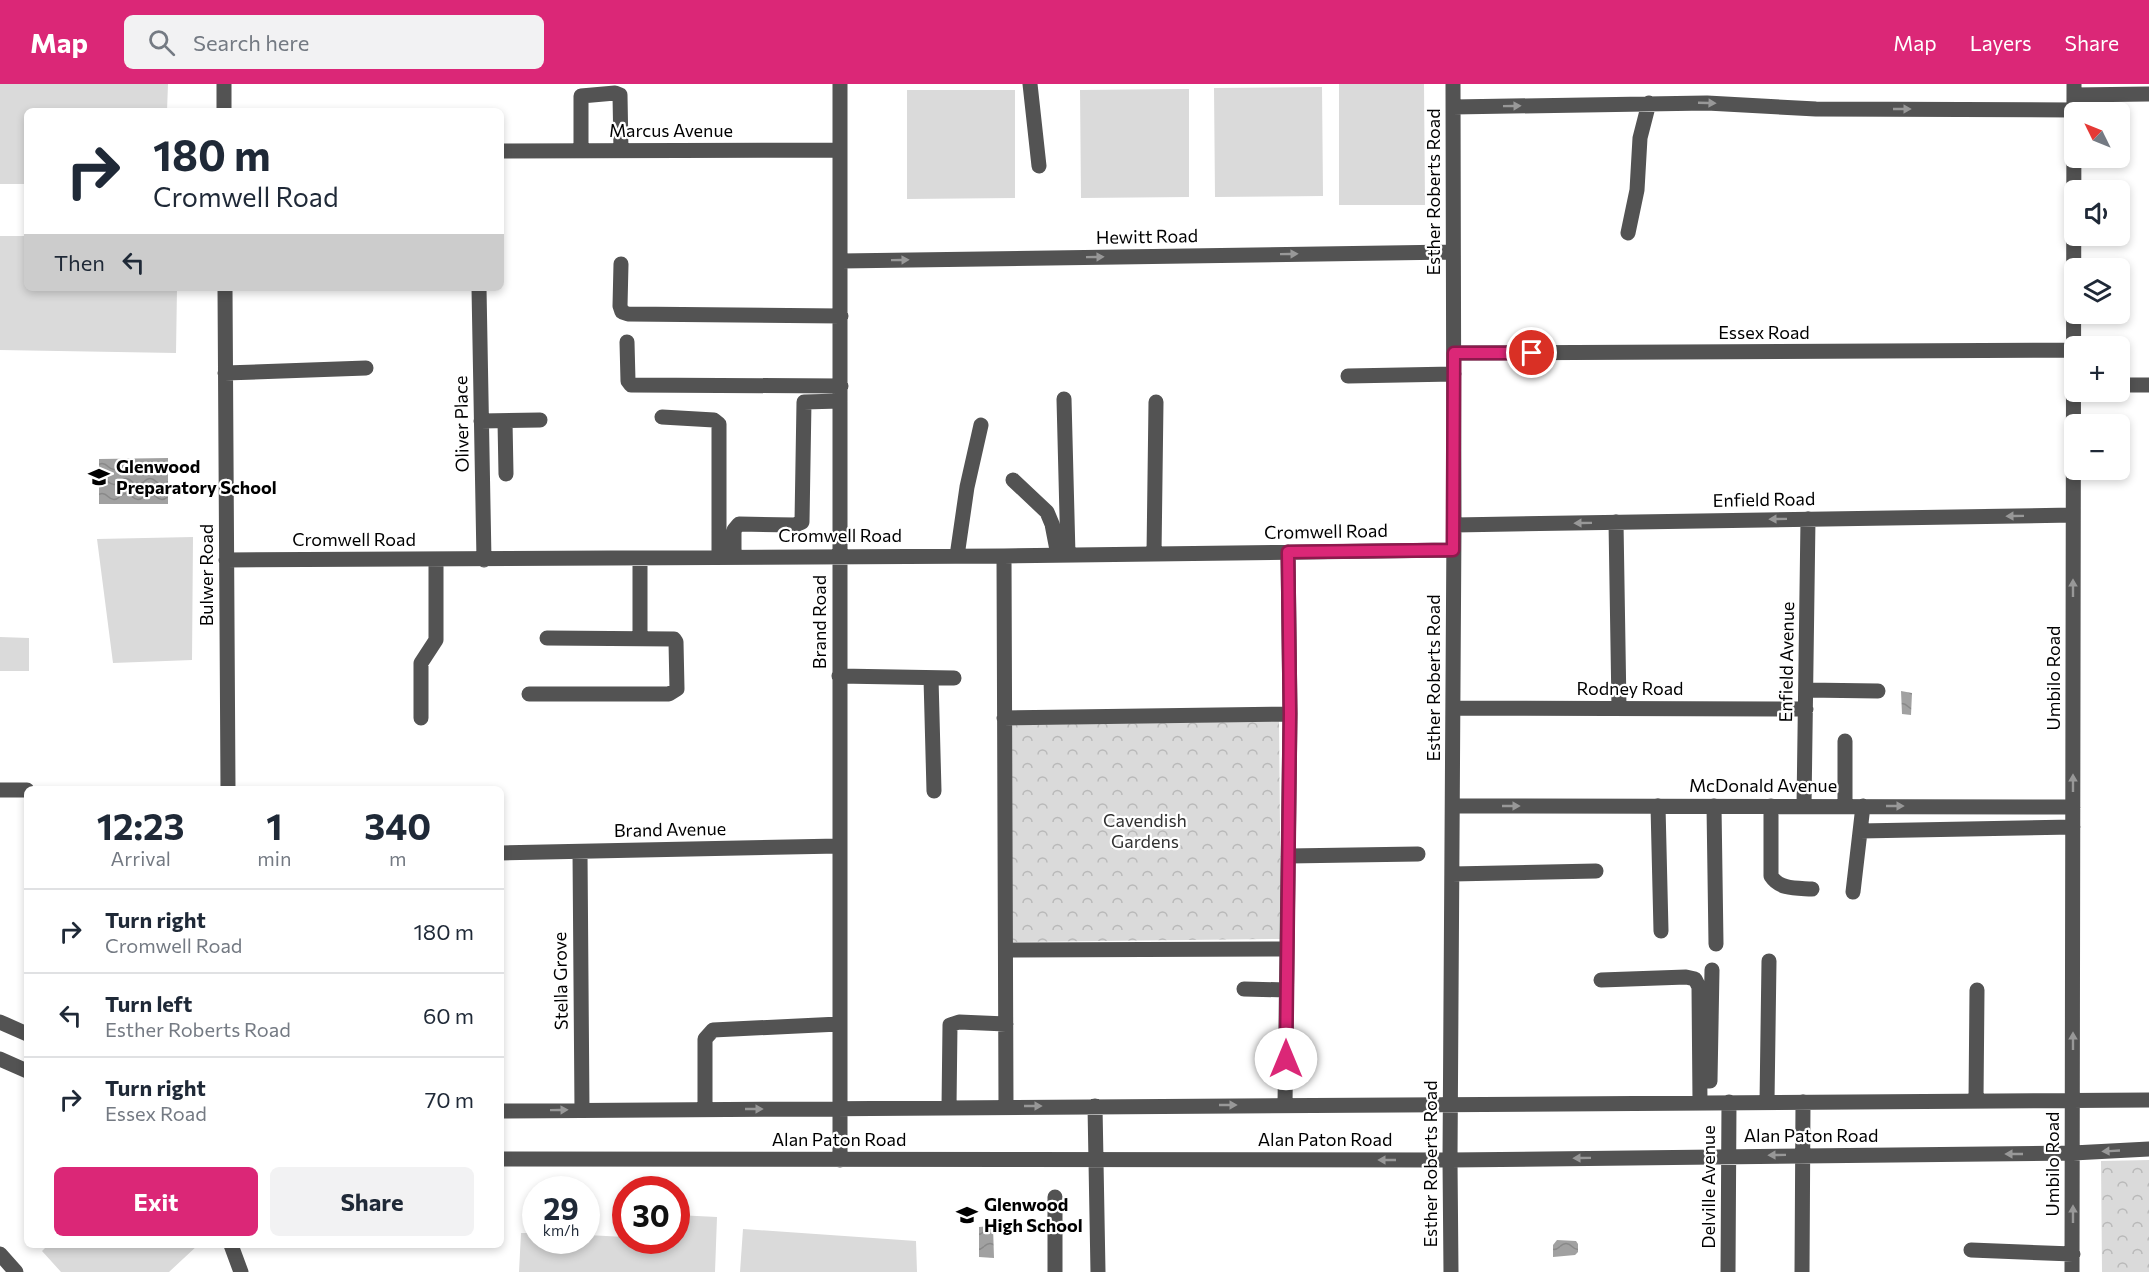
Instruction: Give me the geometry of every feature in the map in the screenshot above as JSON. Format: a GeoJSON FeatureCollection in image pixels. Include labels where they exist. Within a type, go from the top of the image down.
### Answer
{"type":"FeatureCollection","features":[{"type":"Feature","properties":{"kind":"street"},"geometry":{"type":"LineString","coordinates":[[224,84],[224,108]]}},
{"type":"Feature","properties":{"kind":"street","name":"Brand Road"},"geometry":{"type":"LineString","coordinates":[[840,84],[840,1160]]}},
{"type":"Feature","properties":{"kind":"street"},"geometry":{"type":"LineString","coordinates":[[1030,84],[1039,166]]}},
{"type":"Feature","properties":{"kind":"street","name":"Esther Roberts Road"},"geometry":{"type":"LineString","coordinates":[[1452,1272],[1450,1103],[1454,525],[1453,84]]}},
{"type":"Feature","properties":{"kind":"street"},"geometry":{"type":"LineString","coordinates":[[581,151],[581,96],[615,93],[620,95],[621,151]]}},
{"type":"Feature","properties":{"kind":"street"},"geometry":{"type":"LineString","coordinates":[[1453,107],[1707,103],[1816,109],[2149,94]]}},
{"type":"Feature","properties":{"kind":"street","name":"Umbilo Road"},"geometry":{"type":"LineString","coordinates":[[2074,96],[2074,336]]}},
{"type":"Feature","properties":{"kind":"street"},"geometry":{"type":"LineString","coordinates":[[1628,233],[1637,190],[1640,138],[1649,103]]}},
{"type":"Feature","properties":{"kind":"street","name":"Marcus Avenue"},"geometry":{"type":"LineString","coordinates":[[504,151],[840,150]]}},
{"type":"Feature","properties":{"kind":"street","name":"Hewitt Road"},"geometry":{"type":"LineString","coordinates":[[841,261],[1453,252]]}},
{"type":"Feature","properties":{"kind":"street"},"geometry":{"type":"LineString","coordinates":[[621,264],[620,306],[622,312],[628,314],[841,316]]}},
{"type":"Feature","properties":{"kind":"street","name":"Bulwer Road"},"geometry":{"type":"LineString","coordinates":[[225,291],[228,786]]}},
{"type":"Feature","properties":{"kind":"street","name":"Oliver Place"},"geometry":{"type":"LineString","coordinates":[[479,291],[484,560]]}},
{"type":"Feature","properties":{"kind":"street"},"geometry":{"type":"LineString","coordinates":[[627,342],[628,381],[634,385],[841,394]]}},
{"type":"Feature","properties":{"kind":"street","name":"Essex Road"},"geometry":{"type":"LineString","coordinates":[[1454,353],[2064,350]]}},
{"type":"Feature","properties":{"kind":"street"},"geometry":{"type":"LineString","coordinates":[[225,374],[366,368]]}},
{"type":"Feature","properties":{"kind":"street"},"geometry":{"type":"LineString","coordinates":[[1348,376],[1454,374]]}},
{"type":"Feature","properties":{"kind":"street"},"geometry":{"type":"LineString","coordinates":[[2130,385],[2149,385]]}},
{"type":"Feature","properties":{"kind":"street"},"geometry":{"type":"LineString","coordinates":[[727,557],[734,530],[739,524],[795,525],[802,522],[804,402],[841,394]]}},
{"type":"Feature","properties":{"kind":"street"},"geometry":{"type":"LineString","coordinates":[[1063,555],[1064,399]]}},
{"type":"Feature","properties":{"kind":"street"},"geometry":{"type":"LineString","coordinates":[[1154,554],[1156,402]]}},
{"type":"Feature","properties":{"kind":"street","name":"Umbilo Road"},"geometry":{"type":"LineString","coordinates":[[2072,1272],[2074,402]]}},
{"type":"Feature","properties":{"kind":"street"},"geometry":{"type":"LineString","coordinates":[[662,417],[714,420],[719,424],[727,557]]}},
{"type":"Feature","properties":{"kind":"street"},"geometry":{"type":"LineString","coordinates":[[481,421],[540,420]]}},
{"type":"Feature","properties":{"kind":"street"},"geometry":{"type":"LineString","coordinates":[[505,421],[506,474]]}},
{"type":"Feature","properties":{"kind":"street"},"geometry":{"type":"LineString","coordinates":[[957,556],[965,496],[981,425]]}},
{"type":"Feature","properties":{"kind":"street"},"geometry":{"type":"LineString","coordinates":[[1013,480],[1047,512],[1063,555]]}},
{"type":"Feature","properties":{"kind":"street","name":"Enfield Road"},"geometry":{"type":"LineString","coordinates":[[1454,525],[2073,515]]}},
{"type":"Feature","properties":{"kind":"street","name":"Enfield Avenue"},"geometry":{"type":"LineString","coordinates":[[1804,806],[1808,519]]}},
{"type":"Feature","properties":{"kind":"street"},"geometry":{"type":"LineString","coordinates":[[1616,522],[1618,708]]}},
{"type":"Feature","properties":{"kind":"street","name":"Cromwell Road"},"geometry":{"type":"LineString","coordinates":[[226,560],[484,560],[839,555],[1004,556],[1453,550]]}},
{"type":"Feature","properties":{"kind":"street"},"geometry":{"type":"LineString","coordinates":[[1286,1105],[1290,714],[1288,552]]}},
{"type":"Feature","properties":{"kind":"street"},"geometry":{"type":"LineString","coordinates":[[1004,556],[1006,1106]]}},
{"type":"Feature","properties":{"kind":"street"},"geometry":{"type":"LineString","coordinates":[[640,558],[640,637]]}},
{"type":"Feature","properties":{"kind":"street"},"geometry":{"type":"LineString","coordinates":[[421,718],[421,663],[436,640],[436,560]]}},
{"type":"Feature","properties":{"kind":"street"},"geometry":{"type":"LineString","coordinates":[[529,694],[673,693],[677,689],[676,640],[670,637],[547,638]]}},
{"type":"Feature","properties":{"kind":"street"},"geometry":{"type":"LineString","coordinates":[[839,676],[954,678]]}},
{"type":"Feature","properties":{"kind":"street"},"geometry":{"type":"LineString","coordinates":[[931,678],[934,791]]}},
{"type":"Feature","properties":{"kind":"street"},"geometry":{"type":"LineString","coordinates":[[1806,690],[1878,691]]}},
{"type":"Feature","properties":{"kind":"street","name":"Rodney Road"},"geometry":{"type":"LineString","coordinates":[[1453,708],[1806,709]]}},
{"type":"Feature","properties":{"kind":"street"},"geometry":{"type":"LineString","coordinates":[[1004,718],[1290,714]]}},
{"type":"Feature","properties":{"kind":"street"},"geometry":{"type":"LineString","coordinates":[[1845,741],[1845,806]]}},
{"type":"Feature","properties":{"kind":"street"},"geometry":{"type":"LineString","coordinates":[[0,790],[24,790]]}},
{"type":"Feature","properties":{"kind":"street","name":"McDonald Avenue"},"geometry":{"type":"LineString","coordinates":[[1453,806],[2073,807]]}},
{"type":"Feature","properties":{"kind":"street"},"geometry":{"type":"LineString","coordinates":[[1658,806],[1661,932]]}},
{"type":"Feature","properties":{"kind":"street"},"geometry":{"type":"LineString","coordinates":[[1714,806],[1716,944]]}},
{"type":"Feature","properties":{"kind":"street"},"geometry":{"type":"LineString","coordinates":[[1771,806],[1771,876],[1776,884],[1783,887],[1812,889]]}},
{"type":"Feature","properties":{"kind":"street"},"geometry":{"type":"LineString","coordinates":[[1853,892],[1863,806]]}},
{"type":"Feature","properties":{"kind":"street"},"geometry":{"type":"LineString","coordinates":[[1860,831],[2073,827]]}},
{"type":"Feature","properties":{"kind":"street","name":"Brand Avenue"},"geometry":{"type":"LineString","coordinates":[[504,853],[839,846]]}},
{"type":"Feature","properties":{"kind":"street","name":"Stella Grove"},"geometry":{"type":"LineString","coordinates":[[579,852],[582,1110]]}},
{"type":"Feature","properties":{"kind":"street"},"geometry":{"type":"LineString","coordinates":[[1288,856],[1418,854]]}},
{"type":"Feature","properties":{"kind":"street"},"geometry":{"type":"LineString","coordinates":[[1452,874],[1596,871]]}},
{"type":"Feature","properties":{"kind":"street"},"geometry":{"type":"LineString","coordinates":[[1006,950],[1286,949]]}},
{"type":"Feature","properties":{"kind":"street"},"geometry":{"type":"LineString","coordinates":[[1767,1102],[1769,961]]}},
{"type":"Feature","properties":{"kind":"street"},"geometry":{"type":"LineString","coordinates":[[1705,1102],[1712,970]]}},
{"type":"Feature","properties":{"kind":"street"},"geometry":{"type":"LineString","coordinates":[[1601,980],[1686,977],[1695,979],[1699,987],[1705,1102]]}},
{"type":"Feature","properties":{"kind":"street"},"geometry":{"type":"LineString","coordinates":[[1244,989],[1286,990]]}},
{"type":"Feature","properties":{"kind":"street"},"geometry":{"type":"LineString","coordinates":[[1976,1101],[1977,990]]}},
{"type":"Feature","properties":{"kind":"street"},"geometry":{"type":"LineString","coordinates":[[0,1022],[24,1033]]}},
{"type":"Feature","properties":{"kind":"street"},"geometry":{"type":"LineString","coordinates":[[949,1107],[950,1025],[959,1022],[1006,1024]]}},
{"type":"Feature","properties":{"kind":"street"},"geometry":{"type":"LineString","coordinates":[[705,1109],[705,1039],[713,1030],[839,1024]]}},
{"type":"Feature","properties":{"kind":"street"},"geometry":{"type":"LineString","coordinates":[[0,1059],[24,1070]]}},
{"type":"Feature","properties":{"kind":"street","name":"Alan Paton Road"},"geometry":{"type":"LineString","coordinates":[[504,1111],[2149,1100]]}},
{"type":"Feature","properties":{"kind":"street","name":"Delville Avenue"},"geometry":{"type":"LineString","coordinates":[[1728,1272],[1729,1102]]}},
{"type":"Feature","properties":{"kind":"street"},"geometry":{"type":"LineString","coordinates":[[1802,1272],[1803,1102]]}},
{"type":"Feature","properties":{"kind":"street"},"geometry":{"type":"LineString","coordinates":[[1095,1106],[1098,1272]]}},
{"type":"Feature","properties":{"kind":"street","name":"Alan Paton Road"},"geometry":{"type":"LineString","coordinates":[[504,1159],[1450,1160],[2073,1153],[2149,1149]]}},
{"type":"Feature","properties":{"kind":"street"},"geometry":{"type":"LineString","coordinates":[[1055,1197],[1055,1272]]}},
{"type":"Feature","properties":{"kind":"street"},"geometry":{"type":"LineString","coordinates":[[232,1248],[242,1272]]}},
{"type":"Feature","properties":{"kind":"street"},"geometry":{"type":"LineString","coordinates":[[239,1248],[242,1272]]}},
{"type":"Feature","properties":{"kind":"street"},"geometry":{"type":"LineString","coordinates":[[1971,1250],[2073,1254]]}},
{"type":"Feature","properties":{"kind":"street"},"geometry":{"type":"LineString","coordinates":[[0,1254],[16,1272]]}},
{"type":"Feature","properties":{"kind":"green space"},"geometry":{"type":"Polygon","coordinates":[[[0,84],[168,84],[167,108],[24,108],[24,184],[0,184],[0,84]]]}},
{"type":"Feature","properties":{"kind":"green space"},"geometry":{"type":"Polygon","coordinates":[[[1339,84],[1424,84],[1425,205],[1339,205],[1339,84]]]}},
{"type":"Feature","properties":{"kind":"green space"},"geometry":{"type":"Polygon","coordinates":[[[1322,87],[1323,196],[1215,197],[1214,88],[1322,87]]]}},
{"type":"Feature","properties":{"kind":"green space"},"geometry":{"type":"Polygon","coordinates":[[[1189,89],[1189,197],[1081,198],[1080,90],[1189,89]]]}},
{"type":"Feature","properties":{"kind":"green space"},"geometry":{"type":"Polygon","coordinates":[[[907,90],[1015,90],[1015,198],[907,199],[907,90]]]}},
{"type":"Feature","properties":{"kind":"green space"},"geometry":{"type":"Polygon","coordinates":[[[0,236],[24,236],[24,291],[177,291],[176,353],[0,350],[0,236]]]}},
{"type":"Feature","properties":{"kind":"green space"},"geometry":{"type":"Polygon","coordinates":[[[193,537],[192,660],[113,663],[97,539],[193,537]]]}},
{"type":"Feature","properties":{"kind":"green space"},"geometry":{"type":"Polygon","coordinates":[[[0,637],[29,638],[29,671],[0,671],[0,637]]]}},
{"type":"Feature","properties":{"kind":"green space","name":"Cavendish Gardens"},"geometry":{"type":"Polygon","coordinates":[[[1279,721],[1281,939],[1012,942],[1010,725],[1279,721]]]}},
{"type":"Feature","properties":{"kind":"green space"},"geometry":{"type":"Polygon","coordinates":[[[2149,1160],[2149,1272],[2102,1272],[2101,1161],[2149,1160]]]}},
{"type":"Feature","properties":{"kind":"green space"},"geometry":{"type":"Polygon","coordinates":[[[690,1216],[717,1217],[715,1272],[519,1272],[521,1233],[522,1254],[600,1254],[600,1236],[612,1236],[612,1254],[690,1254],[690,1216]]]}},
{"type":"Feature","properties":{"kind":"green space"},"geometry":{"type":"Polygon","coordinates":[[[743,1229],[916,1241],[917,1272],[740,1272],[743,1229]]]}},
{"type":"Feature","properties":{"kind":"green space"},"geometry":{"type":"Polygon","coordinates":[[[45,1248],[195,1248],[169,1272],[61,1272],[42,1251],[45,1248]]]}},
{"type":"Feature","properties":{"kind":"water"},"geometry":{"type":"Polygon","coordinates":[[[168,458],[168,504],[99,504],[99,459],[168,458]]]}},
{"type":"Feature","properties":{"kind":"water"},"geometry":{"type":"Polygon","coordinates":[[[1901,691],[1912,693],[1911,715],[1902,714],[1901,691]]]}},
{"type":"Feature","properties":{"kind":"water"},"geometry":{"type":"Polygon","coordinates":[[[993,1226],[994,1258],[979,1257],[979,1227],[993,1226]]]}},
{"type":"Feature","properties":{"kind":"water"},"geometry":{"type":"Polygon","coordinates":[[[1557,1240],[1576,1241],[1578,1252],[1575,1255],[1553,1257],[1553,1245],[1557,1240]]]}},
{"type":"Feature","properties":{"kind":"place","name":"Glenwood Preparatory School"},"geometry":{"type":"Point","coordinates":[99,477]}},
{"type":"Feature","properties":{"kind":"place","name":"Glenwood High School"},"geometry":{"type":"Point","coordinates":[967,1215]}},
{"type":"Feature","properties":{"kind":"route"},"geometry":{"type":"LineString","coordinates":[[1286,1059],[1290,714],[1288,552],[1453,550],[1454,353],[1532,353]]}}]}
